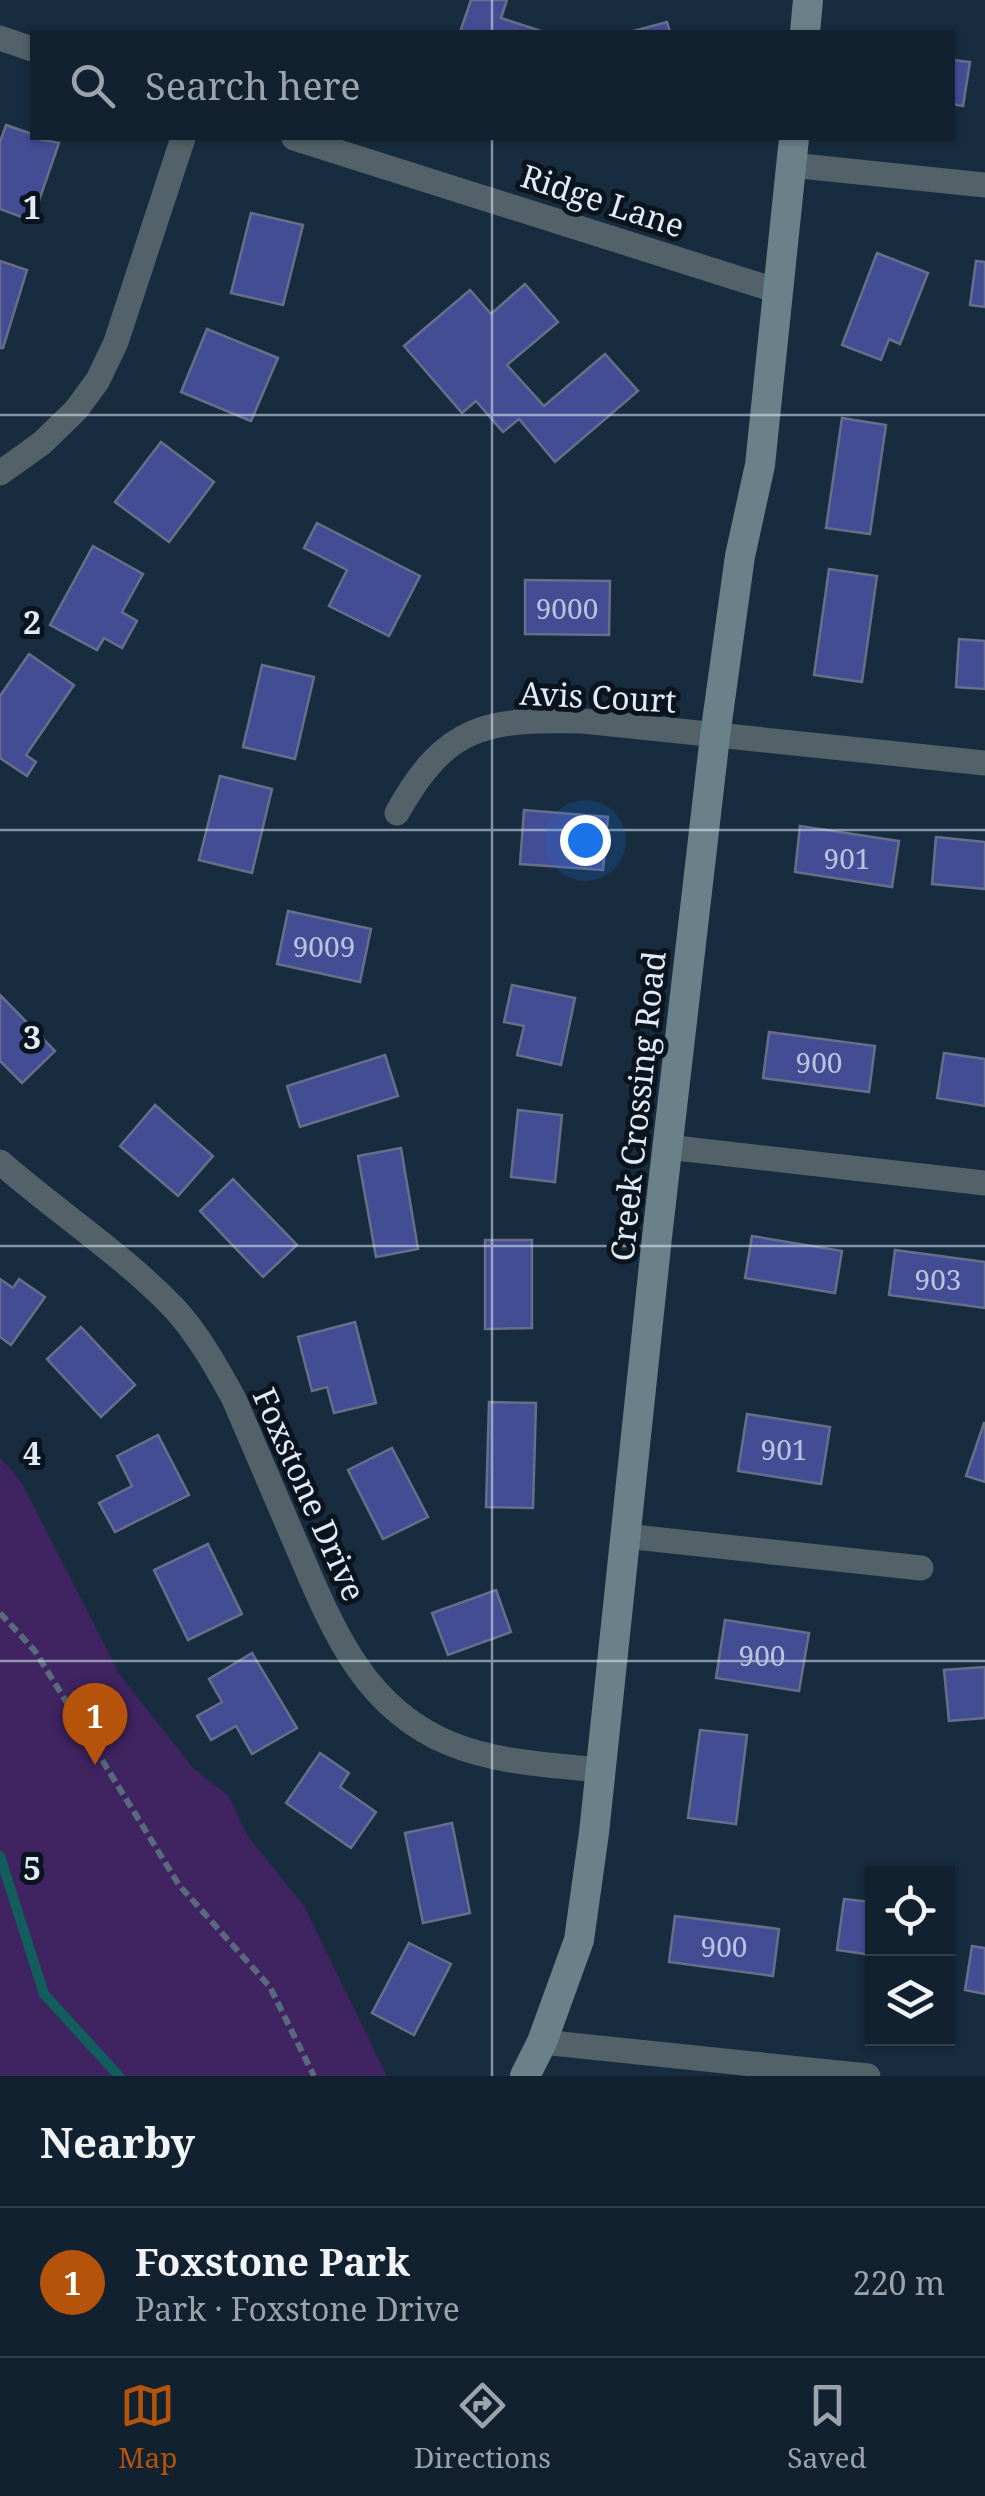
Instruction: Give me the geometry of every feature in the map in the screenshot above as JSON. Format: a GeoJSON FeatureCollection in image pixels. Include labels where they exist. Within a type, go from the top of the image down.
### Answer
{"type":"FeatureCollection","features":[{"type":"Feature","properties":{"kind":"street"},"geometry":{"type":"LineString","coordinates":[[805,30],[808,0]]}},
{"type":"Feature","properties":{"kind":"street"},"geometry":{"type":"LineString","coordinates":[[0,38],[30,48]]}},
{"type":"Feature","properties":{"kind":"street"},"geometry":{"type":"LineString","coordinates":[[0,474],[42,443],[76,410],[98,380],[116,342],[183,140]]}},
{"type":"Feature","properties":{"kind":"street","name":"Ridge Lane"},"geometry":{"type":"LineString","coordinates":[[300,140],[778,291]]}},
{"type":"Feature","properties":{"kind":"street"},"geometry":{"type":"LineString","coordinates":[[793,151],[985,186]]}},
{"type":"Feature","properties":{"kind":"street","name":"Creek Crossing Road"},"geometry":{"type":"LineString","coordinates":[[525,2076],[542,2042],[579,1940],[714,736],[740,556],[760,464],[793,151]]}},
{"type":"Feature","properties":{"kind":"street","name":"Avis Court"},"geometry":{"type":"LineString","coordinates":[[397,813],[417,778],[442,750],[497,723],[582,721],[985,763]]}},
{"type":"Feature","properties":{"kind":"street"},"geometry":{"type":"LineString","coordinates":[[667,1147],[985,1183]]}},
{"type":"Feature","properties":{"kind":"street","name":"Foxstone Drive"},"geometry":{"type":"LineString","coordinates":[[0,1162],[111,1250],[176,1310],[214,1362],[234,1399],[339,1642],[376,1691],[416,1726],[448,1743],[481,1754],[600,1770]]}},
{"type":"Feature","properties":{"kind":"street"},"geometry":{"type":"LineString","coordinates":[[625,1536],[921,1568]]}},
{"type":"Feature","properties":{"kind":"street"},"geometry":{"type":"LineString","coordinates":[[542,2042],[868,2076]]}},
{"type":"Feature","properties":{"kind":"path"},"geometry":{"type":"LineString","coordinates":[[0,1613],[35,1651],[179,1885],[270,1987],[314,2076]]}},
{"type":"Feature","properties":{"kind":"shaded area"},"geometry":{"type":"Polygon","coordinates":[[[0,1457],[22,1483],[120,1675],[194,1769],[229,1796],[247,1835],[304,1906],[387,2076],[0,2076],[0,1457]]]}},
{"type":"Feature","properties":{"kind":"building"},"geometry":{"type":"Polygon","coordinates":[[[471,0],[507,0],[501,18],[538,30],[461,30],[471,0]]]}},
{"type":"Feature","properties":{"kind":"building"},"geometry":{"type":"Polygon","coordinates":[[[667,22],[669,30],[637,30],[667,22]]]}},
{"type":"Feature","properties":{"kind":"building"},"geometry":{"type":"Polygon","coordinates":[[[955,60],[970,62],[963,106],[955,105],[955,60]]]}},
{"type":"Feature","properties":{"kind":"building"},"geometry":{"type":"Polygon","coordinates":[[[6,125],[30,133],[30,140],[59,143],[32,221],[0,209],[0,142],[6,125]]]}},
{"type":"Feature","properties":{"kind":"building"},"geometry":{"type":"Polygon","coordinates":[[[251,213],[303,225],[283,305],[231,293],[251,213]]]}},
{"type":"Feature","properties":{"kind":"building"},"geometry":{"type":"Polygon","coordinates":[[[877,253],[928,273],[900,344],[889,339],[881,360],[842,345],[877,253]]]}},
{"type":"Feature","properties":{"kind":"building"},"geometry":{"type":"Polygon","coordinates":[[[0,261],[27,270],[3,348],[0,348],[0,261]]]}},
{"type":"Feature","properties":{"kind":"building"},"geometry":{"type":"Polygon","coordinates":[[[976,261],[985,262],[985,307],[970,305],[976,261]]]}},
{"type":"Feature","properties":{"kind":"building"},"geometry":{"type":"Polygon","coordinates":[[[525,284],[558,322],[507,365],[544,406],[605,354],[638,391],[555,462],[519,419],[503,432],[476,401],[462,413],[404,346],[470,290],[491,314],[525,284]]]}},
{"type":"Feature","properties":{"kind":"building"},"geometry":{"type":"Polygon","coordinates":[[[207,329],[278,358],[251,421],[181,392],[207,329]]]}},
{"type":"Feature","properties":{"kind":"building"},"geometry":{"type":"Polygon","coordinates":[[[842,418],[886,425],[870,534],[826,528],[842,418]]]}},
{"type":"Feature","properties":{"kind":"building"},"geometry":{"type":"Polygon","coordinates":[[[161,442],[214,482],[169,542],[115,502],[161,442]]]}},
{"type":"Feature","properties":{"kind":"building"},"geometry":{"type":"Polygon","coordinates":[[[317,523],[420,576],[389,636],[329,606],[347,570],[304,548],[317,523]]]}},
{"type":"Feature","properties":{"kind":"building"},"geometry":{"type":"Polygon","coordinates":[[[93,546],[143,574],[122,612],[137,621],[122,648],[104,638],[97,650],[50,625],[93,546]]]}},
{"type":"Feature","properties":{"kind":"building"},"geometry":{"type":"Polygon","coordinates":[[[829,569],[877,576],[862,682],[814,675],[829,569]]]}},
{"type":"Feature","properties":{"kind":"building"},"geometry":{"type":"Polygon","coordinates":[[[525,580],[610,581],[609,635],[525,634],[525,580]]]}},
{"type":"Feature","properties":{"kind":"building"},"geometry":{"type":"Polygon","coordinates":[[[959,639],[985,641],[985,689],[956,687],[959,639]]]}},
{"type":"Feature","properties":{"kind":"building"},"geometry":{"type":"Polygon","coordinates":[[[29,654],[74,685],[26,755],[36,762],[27,776],[0,758],[0,696],[29,654]]]}},
{"type":"Feature","properties":{"kind":"building"},"geometry":{"type":"Polygon","coordinates":[[[262,665],[314,677],[295,759],[243,747],[262,665]]]}},
{"type":"Feature","properties":{"kind":"building"},"geometry":{"type":"Polygon","coordinates":[[[220,776],[272,789],[252,873],[199,860],[220,776]]]}},
{"type":"Feature","properties":{"kind":"building"},"geometry":{"type":"Polygon","coordinates":[[[524,810],[608,817],[603,870],[520,864],[524,810]]]}},
{"type":"Feature","properties":{"kind":"building"},"geometry":{"type":"Polygon","coordinates":[[[800,826],[899,841],[892,887],[795,872],[800,826]]]}},
{"type":"Feature","properties":{"kind":"building"},"geometry":{"type":"Polygon","coordinates":[[[936,837],[985,842],[985,889],[932,884],[936,837]]]}},
{"type":"Feature","properties":{"kind":"building"},"geometry":{"type":"Polygon","coordinates":[[[288,911],[371,929],[360,982],[277,964],[288,911]]]}},
{"type":"Feature","properties":{"kind":"building"},"geometry":{"type":"Polygon","coordinates":[[[512,985],[575,998],[561,1065],[517,1055],[524,1026],[504,1022],[512,985]]]}},
{"type":"Feature","properties":{"kind":"building"},"geometry":{"type":"Polygon","coordinates":[[[0,995],[55,1051],[22,1083],[0,1061],[0,995]]]}},
{"type":"Feature","properties":{"kind":"building"},"geometry":{"type":"Polygon","coordinates":[[[769,1032],[875,1046],[869,1092],[763,1078],[769,1032]]]}},
{"type":"Feature","properties":{"kind":"building"},"geometry":{"type":"Polygon","coordinates":[[[944,1053],[985,1059],[985,1106],[937,1098],[944,1053]]]}},
{"type":"Feature","properties":{"kind":"building"},"geometry":{"type":"Polygon","coordinates":[[[385,1055],[398,1096],[300,1127],[287,1086],[385,1055]]]}},
{"type":"Feature","properties":{"kind":"building"},"geometry":{"type":"Polygon","coordinates":[[[155,1105],[213,1156],[178,1196],[120,1146],[155,1105]]]}},
{"type":"Feature","properties":{"kind":"building"},"geometry":{"type":"Polygon","coordinates":[[[518,1110],[562,1115],[555,1182],[511,1177],[518,1110]]]}},
{"type":"Feature","properties":{"kind":"building"},"geometry":{"type":"Polygon","coordinates":[[[401,1148],[418,1249],[376,1257],[358,1156],[401,1148]]]}},
{"type":"Feature","properties":{"kind":"building"},"geometry":{"type":"Polygon","coordinates":[[[233,1179],[297,1245],[263,1277],[200,1211],[233,1179]]]}},
{"type":"Feature","properties":{"kind":"building"},"geometry":{"type":"Polygon","coordinates":[[[752,1236],[842,1251],[835,1293],[745,1278],[752,1236]]]}},
{"type":"Feature","properties":{"kind":"building"},"geometry":{"type":"Polygon","coordinates":[[[485,1240],[532,1240],[532,1328],[485,1329],[485,1240]]]}},
{"type":"Feature","properties":{"kind":"building"},"geometry":{"type":"Polygon","coordinates":[[[895,1250],[985,1262],[985,1308],[889,1295],[895,1250]]]}},
{"type":"Feature","properties":{"kind":"building"},"geometry":{"type":"Polygon","coordinates":[[[0,1279],[13,1288],[19,1279],[45,1297],[11,1345],[0,1337],[0,1279]]]}},
{"type":"Feature","properties":{"kind":"building"},"geometry":{"type":"Polygon","coordinates":[[[355,1322],[376,1403],[334,1413],[327,1387],[312,1391],[298,1337],[355,1322]]]}},
{"type":"Feature","properties":{"kind":"building"},"geometry":{"type":"Polygon","coordinates":[[[81,1327],[135,1385],[101,1417],[47,1359],[81,1327]]]}},
{"type":"Feature","properties":{"kind":"building"},"geometry":{"type":"Polygon","coordinates":[[[489,1402],[536,1403],[533,1508],[486,1507],[489,1402]]]}},
{"type":"Feature","properties":{"kind":"building"},"geometry":{"type":"Polygon","coordinates":[[[747,1414],[830,1427],[821,1484],[738,1471],[747,1414]]]}},
{"type":"Feature","properties":{"kind":"building"},"geometry":{"type":"Polygon","coordinates":[[[985,1423],[985,1482],[966,1476],[985,1423]]]}},
{"type":"Feature","properties":{"kind":"building"},"geometry":{"type":"Polygon","coordinates":[[[158,1435],[189,1495],[115,1532],[99,1503],[132,1486],[117,1456],[158,1435]]]}},
{"type":"Feature","properties":{"kind":"building"},"geometry":{"type":"Polygon","coordinates":[[[392,1448],[428,1517],[383,1539],[348,1470],[392,1448]]]}},
{"type":"Feature","properties":{"kind":"building"},"geometry":{"type":"Polygon","coordinates":[[[208,1544],[242,1614],[188,1640],[154,1570],[208,1544]]]}},
{"type":"Feature","properties":{"kind":"building"},"geometry":{"type":"Polygon","coordinates":[[[496,1590],[511,1632],[448,1655],[432,1613],[496,1590]]]}},
{"type":"Feature","properties":{"kind":"building"},"geometry":{"type":"Polygon","coordinates":[[[725,1620],[809,1633],[799,1691],[716,1678],[725,1620]]]}},
{"type":"Feature","properties":{"kind":"building"},"geometry":{"type":"Polygon","coordinates":[[[252,1653],[297,1728],[252,1754],[236,1726],[211,1740],[197,1716],[222,1702],[209,1679],[252,1653]]]}},
{"type":"Feature","properties":{"kind":"building"},"geometry":{"type":"Polygon","coordinates":[[[985,1667],[985,1718],[949,1721],[944,1670],[985,1667]]]}},
{"type":"Feature","properties":{"kind":"building"},"geometry":{"type":"Polygon","coordinates":[[[700,1730],[747,1735],[736,1824],[688,1818],[700,1730]]]}},
{"type":"Feature","properties":{"kind":"building"},"geometry":{"type":"Polygon","coordinates":[[[320,1753],[349,1773],[340,1787],[376,1812],[351,1848],[286,1803],[320,1753]]]}},
{"type":"Feature","properties":{"kind":"building"},"geometry":{"type":"Polygon","coordinates":[[[452,1823],[470,1913],[423,1923],[405,1833],[452,1823]]]}},
{"type":"Feature","properties":{"kind":"building"},"geometry":{"type":"Polygon","coordinates":[[[844,1899],[865,1901],[865,1954],[837,1950],[844,1899]]]}},
{"type":"Feature","properties":{"kind":"building"},"geometry":{"type":"Polygon","coordinates":[[[675,1916],[779,1929],[773,1976],[669,1962],[675,1916]]]}},
{"type":"Feature","properties":{"kind":"building"},"geometry":{"type":"Polygon","coordinates":[[[409,1943],[451,1964],[414,2035],[372,2013],[409,1943]]]}},
{"type":"Feature","properties":{"kind":"building"},"geometry":{"type":"Polygon","coordinates":[[[972,1946],[985,1948],[985,1994],[965,1990],[972,1946]]]}},
{"type":"Feature","properties":{"kind":"waterway"},"geometry":{"type":"LineString","coordinates":[[0,1856],[44,1994],[119,2076]]}},
{"type":"Feature","properties":{"kind":"place","name":"Foxstone Park"},"geometry":{"type":"Point","coordinates":[95,1765]}}]}
